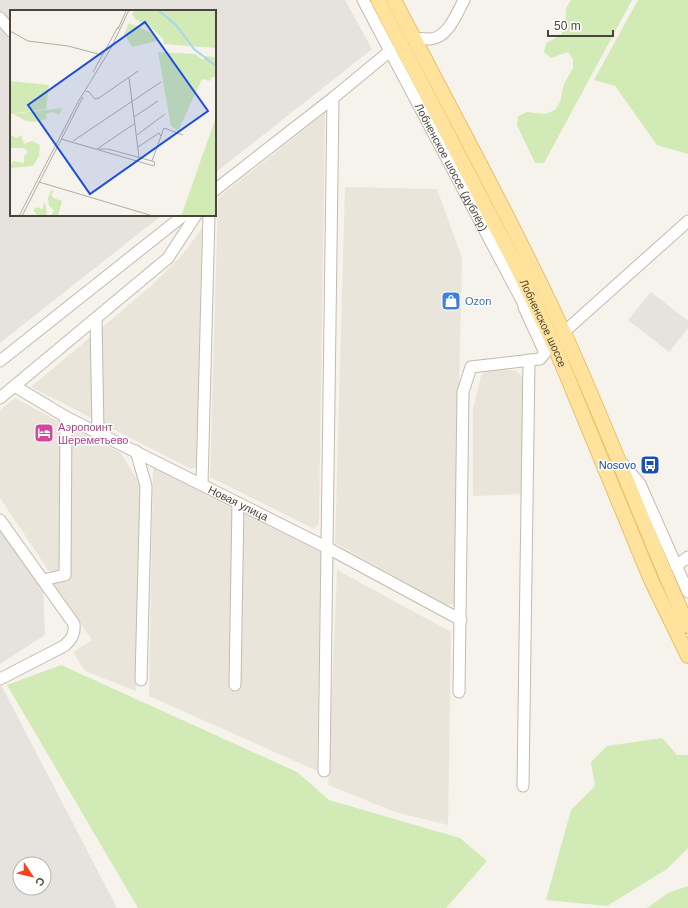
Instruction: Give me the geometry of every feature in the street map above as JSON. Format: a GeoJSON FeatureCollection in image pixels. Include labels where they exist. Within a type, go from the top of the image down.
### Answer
{"type":"FeatureCollection","features":[{"type":"Feature","properties":{"kind":"main road","name":"Лобненское шоссе"},"geometry":{"type":"LineString","coordinates":[[378,0],[546,328],[587,420],[651,580],[688,656]]}},
{"type":"Feature","properties":{"kind":"main road","name":"Лобненское шоссе"},"geometry":{"type":"LineString","coordinates":[[394,0],[534,270],[564,332],[662,569],[688,626]]}},
{"type":"Feature","properties":{"kind":"street","name":"Лобненское шоссе (дублёр)"},"geometry":{"type":"LineString","coordinates":[[363,0],[524,307],[532,318],[546,328]]}},
{"type":"Feature","properties":{"kind":"street"},"geometry":{"type":"LineString","coordinates":[[414,39],[429,39],[437,37],[445,32],[464,0]]}},
{"type":"Feature","properties":{"kind":"street"},"geometry":{"type":"LineString","coordinates":[[0,18],[10,30]]}},
{"type":"Feature","properties":{"kind":"street"},"geometry":{"type":"LineString","coordinates":[[216,189],[333,98],[390,51]]}},
{"type":"Feature","properties":{"kind":"street"},"geometry":{"type":"LineString","coordinates":[[324,771],[333,98]]}},
{"type":"Feature","properties":{"kind":"street"},"geometry":{"type":"LineString","coordinates":[[0,361],[183,216]]}},
{"type":"Feature","properties":{"kind":"street"},"geometry":{"type":"LineString","coordinates":[[0,398],[16,387],[168,258],[195,216]]}},
{"type":"Feature","properties":{"kind":"street"},"geometry":{"type":"LineString","coordinates":[[202,484],[209,216]]}},
{"type":"Feature","properties":{"kind":"street"},"geometry":{"type":"LineString","coordinates":[[564,332],[688,221]]}},
{"type":"Feature","properties":{"kind":"street"},"geometry":{"type":"LineString","coordinates":[[459,692],[463,392],[471,367],[540,359],[545,353],[524,307]]}},
{"type":"Feature","properties":{"kind":"street"},"geometry":{"type":"LineString","coordinates":[[96,319],[98,432]]}},
{"type":"Feature","properties":{"kind":"street"},"geometry":{"type":"LineString","coordinates":[[523,786],[529,360]]}},
{"type":"Feature","properties":{"kind":"street","name":"Новая улица"},"geometry":{"type":"LineString","coordinates":[[16,387],[66,417],[326,547],[461,620]]}},
{"type":"Feature","properties":{"kind":"street"},"geometry":{"type":"LineString","coordinates":[[43,580],[65,575],[66,417]]}},
{"type":"Feature","properties":{"kind":"street"},"geometry":{"type":"LineString","coordinates":[[136,451],[146,486],[141,680]]}},
{"type":"Feature","properties":{"kind":"street"},"geometry":{"type":"LineString","coordinates":[[617,458],[640,484],[688,592]]}},
{"type":"Feature","properties":{"kind":"street"},"geometry":{"type":"LineString","coordinates":[[234,685],[238,503]]}},
{"type":"Feature","properties":{"kind":"street"},"geometry":{"type":"LineString","coordinates":[[0,520],[74,624],[75,632],[71,640],[64,646],[0,679]]}},
{"type":"Feature","properties":{"kind":"street"},"geometry":{"type":"LineString","coordinates":[[676,566],[688,557]]}},
{"type":"Feature","properties":{"kind":"shaded area"},"geometry":{"type":"Polygon","coordinates":[[[0,0],[345,0],[372,49],[216,172],[216,10],[10,10],[10,216],[161,216],[0,343],[0,0]]]}},
{"type":"Feature","properties":{"kind":"shaded area"},"geometry":{"type":"Polygon","coordinates":[[[325,113],[319,524],[314,529],[210,477],[218,198],[325,113]]]}},
{"type":"Feature","properties":{"kind":"shaded area"},"geometry":{"type":"Polygon","coordinates":[[[345,187],[437,189],[462,258],[454,604],[446,605],[335,543],[345,187]]]}},
{"type":"Feature","properties":{"kind":"shaded area"},"geometry":{"type":"Polygon","coordinates":[[[202,228],[197,467],[191,469],[31,387],[150,287],[183,254],[202,228]]]}},
{"type":"Feature","properties":{"kind":"shaded area"},"geometry":{"type":"Polygon","coordinates":[[[651,292],[688,321],[688,328],[669,352],[628,320],[651,292]]]}},
{"type":"Feature","properties":{"kind":"shaded area"},"geometry":{"type":"Polygon","coordinates":[[[487,370],[515,370],[524,378],[523,494],[473,496],[473,409],[481,376],[487,370]]]}},
{"type":"Feature","properties":{"kind":"shaded area"},"geometry":{"type":"Polygon","coordinates":[[[15,398],[61,423],[61,571],[51,574],[0,498],[0,410],[15,398]]]}},
{"type":"Feature","properties":{"kind":"shaded area"},"geometry":{"type":"Polygon","coordinates":[[[73,428],[121,453],[143,489],[136,691],[85,671],[73,652],[92,640],[53,583],[69,581],[73,428]]]}},
{"type":"Feature","properties":{"kind":"shaded area"},"geometry":{"type":"Polygon","coordinates":[[[153,467],[233,509],[229,690],[237,690],[241,512],[321,551],[317,771],[149,696],[153,467]]]}},
{"type":"Feature","properties":{"kind":"shaded area"},"geometry":{"type":"Polygon","coordinates":[[[0,528],[43,584],[45,635],[0,664],[0,528]]]}},
{"type":"Feature","properties":{"kind":"shaded area"},"geometry":{"type":"Polygon","coordinates":[[[337,570],[451,632],[448,825],[395,812],[328,785],[337,570]]]}},
{"type":"Feature","properties":{"kind":"shaded area"},"geometry":{"type":"Polygon","coordinates":[[[0,683],[117,908],[0,908],[0,683]]]}},
{"type":"Feature","properties":{"kind":"green space"},"geometry":{"type":"Polygon","coordinates":[[[571,0],[632,0],[544,163],[535,163],[517,125],[518,116],[527,112],[545,114],[555,110],[560,102],[564,84],[573,68],[573,59],[568,52],[551,58],[544,52],[546,43],[561,35],[565,27],[566,9],[571,0]]]}},
{"type":"Feature","properties":{"kind":"green space"},"geometry":{"type":"Polygon","coordinates":[[[638,0],[688,0],[688,154],[657,145],[615,86],[594,80],[638,0]]]}},
{"type":"Feature","properties":{"kind":"green space"},"geometry":{"type":"Polygon","coordinates":[[[61,665],[297,772],[329,800],[460,838],[487,861],[446,908],[138,908],[7,685],[61,665]]]}},
{"type":"Feature","properties":{"kind":"green space"},"geometry":{"type":"Polygon","coordinates":[[[662,738],[677,755],[688,755],[688,848],[667,869],[607,906],[546,900],[571,810],[595,786],[591,762],[607,746],[662,738]]]}},
{"type":"Feature","properties":{"kind":"green space"},"geometry":{"type":"Polygon","coordinates":[[[688,886],[688,908],[647,908],[668,893],[688,886]]]}},
{"type":"Feature","properties":{"kind":"place","name":"Ozon"},"geometry":{"type":"Point","coordinates":[451,301]}},
{"type":"Feature","properties":{"kind":"place","name":"Аэропоинт Шереметьево"},"geometry":{"type":"Point","coordinates":[44,433]}},
{"type":"Feature","properties":{"kind":"place","name":"Nosovo"},"geometry":{"type":"Point","coordinates":[650,465]}}]}
